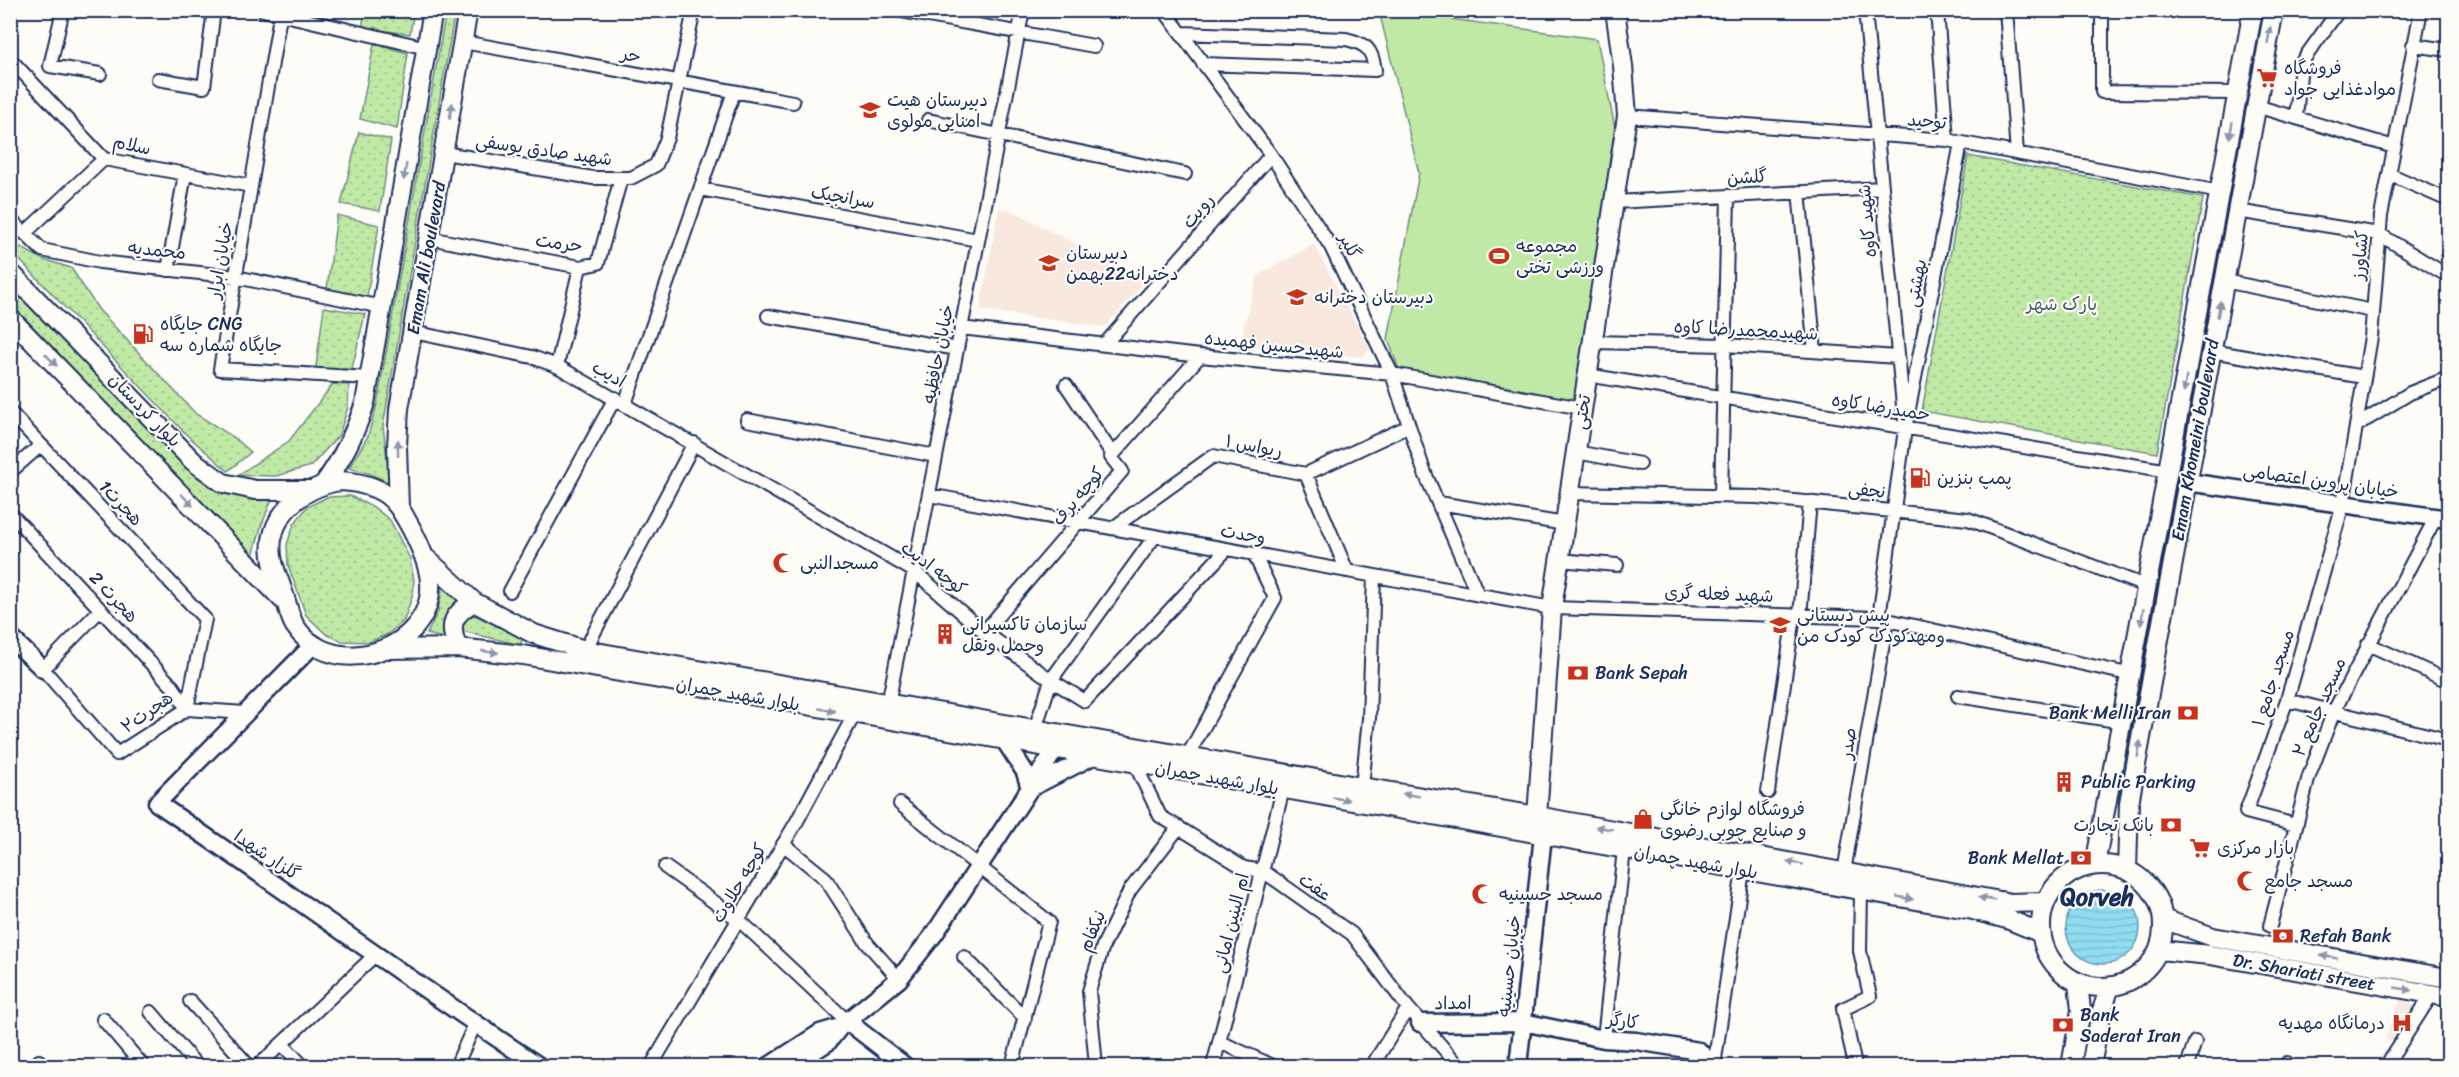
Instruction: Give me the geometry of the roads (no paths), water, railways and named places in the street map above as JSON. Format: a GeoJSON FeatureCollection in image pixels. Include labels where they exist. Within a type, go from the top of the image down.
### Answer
{"type":"FeatureCollection","features":[{"type":"Feature","properties":{"kind":"main road","name":"Emam Ali boulevard"},"geometry":{"type":"LineString","coordinates":[[316,487],[342,459],[356,432],[365,403],[433,10]]}},
{"type":"Feature","properties":{"kind":"main road","name":"Emam Ali boulevard"},"geometry":{"type":"LineString","coordinates":[[399,507],[397,447],[399,409],[468,10]]}},
{"type":"Feature","properties":{"kind":"main road","name":"تختی"},"geometry":{"type":"LineString","coordinates":[[1537,816],[1552,608],[1627,116],[1615,10]]}},
{"type":"Feature","properties":{"kind":"main road","name":"Emam Khomeini boulevard"},"geometry":{"type":"LineString","coordinates":[[2095,865],[2132,675],[2253,10]]}},
{"type":"Feature","properties":{"kind":"main road","name":"Emam Khomeini boulevard"},"geometry":{"type":"LineString","coordinates":[[2127,870],[2129,803],[2274,10]]}},
{"type":"Feature","properties":{"kind":"main road","name":"بلوار کردستان"},"geometry":{"type":"LineString","coordinates":[[10,272],[193,460],[223,483],[255,490],[316,487]]}},
{"type":"Feature","properties":{"kind":"main road"},"geometry":{"type":"LineString","coordinates":[[10,318],[287,604]]}},
{"type":"Feature","properties":{"kind":"main road"},"geometry":{"type":"LineString","coordinates":[[340,481],[365,484],[387,495],[399,507],[427,559],[430,576],[430,594],[425,611],[416,626],[404,639],[389,649],[373,655],[355,657],[338,655],[314,644],[295,626],[272,560],[277,527],[284,513],[295,500],[316,487],[340,481]]}},
{"type":"Feature","properties":{"kind":"main road","name":"بلوار شهید چمران"},"geometry":{"type":"LineString","coordinates":[[427,559],[474,602],[534,634],[585,650],[1188,755],[1286,781],[1543,835],[1973,910],[2007,919],[2041,933]]}},
{"type":"Feature","properties":{"kind":"main road"},"geometry":{"type":"LineString","coordinates":[[458,648],[452,635],[454,621],[461,609],[474,602]]}},
{"type":"Feature","properties":{"kind":"main road","name":"بلوار شهید چمران"},"geometry":{"type":"LineString","coordinates":[[389,649],[458,648],[523,655],[1135,764],[1362,787],[1537,816],[2011,903],[2045,902]]}},
{"type":"Feature","properties":{"kind":"main road"},"geometry":{"type":"LineString","coordinates":[[2127,701],[2147,704]]}},
{"type":"Feature","properties":{"kind":"main road"},"geometry":{"type":"LineString","coordinates":[[1537,816],[1543,835]]}},
{"type":"Feature","properties":{"kind":"main road"},"geometry":{"type":"LineString","coordinates":[[2111,865],[2127,870],[2151,889],[2159,903],[2164,929],[2159,950],[2151,964],[2139,975],[2125,983],[2110,987],[2093,987],[2078,983],[2066,976],[2053,963],[2043,946],[2041,917],[2045,902],[2060,880],[2082,868],[2111,865]]}},
{"type":"Feature","properties":{"kind":"main road"},"geometry":{"type":"LineString","coordinates":[[2163,919],[2213,938],[2448,978]]}},
{"type":"Feature","properties":{"kind":"main road","name":"Dr. Shariati street"},"geometry":{"type":"LineString","coordinates":[[2159,950],[2210,955],[2440,995]]}},
{"type":"Feature","properties":{"kind":"main road"},"geometry":{"type":"LineString","coordinates":[[2069,1066],[2081,1010],[2078,983]]}},
{"type":"Feature","properties":{"kind":"main road"},"geometry":{"type":"LineString","coordinates":[[2091,1066],[2101,1013],[2110,987]]}},
{"type":"Feature","properties":{"kind":"street"},"geometry":{"type":"LineString","coordinates":[[63,10],[50,66],[100,74]]}},
{"type":"Feature","properties":{"kind":"street"},"geometry":{"type":"LineString","coordinates":[[158,80],[204,87],[214,10]]}},
{"type":"Feature","properties":{"kind":"street"},"geometry":{"type":"LineString","coordinates":[[263,10],[281,12],[427,48]]}},
{"type":"Feature","properties":{"kind":"street","name":"شهید صادق یوسفی"},"geometry":{"type":"LineString","coordinates":[[444,153],[593,178],[631,178],[656,165],[667,138],[694,10]]}},
{"type":"Feature","properties":{"kind":"street"},"geometry":{"type":"LineString","coordinates":[[895,10],[1094,46]]}},
{"type":"Feature","properties":{"kind":"street","name":"خیابان حافظیه"},"geometry":{"type":"LineString","coordinates":[[888,704],[1023,10]]}},
{"type":"Feature","properties":{"kind":"street","name":"گلپر"},"geometry":{"type":"LineString","coordinates":[[1164,10],[1271,155],[1331,247],[1392,374],[1409,426],[1478,595]]}},
{"type":"Feature","properties":{"kind":"street","name":"شهید کاوه"},"geometry":{"type":"LineString","coordinates":[[1864,10],[1905,429]]}},
{"type":"Feature","properties":{"kind":"street"},"geometry":{"type":"LineString","coordinates":[[1937,10],[1947,140]]}},
{"type":"Feature","properties":{"kind":"street"},"geometry":{"type":"LineString","coordinates":[[2006,10],[2017,153]]}},
{"type":"Feature","properties":{"kind":"street"},"geometry":{"type":"LineString","coordinates":[[2102,10],[2102,92],[2238,93]]}},
{"type":"Feature","properties":{"kind":"street"},"geometry":{"type":"LineString","coordinates":[[2296,118],[2301,63],[2339,10]]}},
{"type":"Feature","properties":{"kind":"street","name":"کشاورز"},"geometry":{"type":"LineString","coordinates":[[2343,504],[2373,311],[2379,234],[2421,10]]}},
{"type":"Feature","properties":{"kind":"street","name":"خیابان ابرار"},"geometry":{"type":"LineString","coordinates":[[281,12],[220,369],[369,378]]}},
{"type":"Feature","properties":{"kind":"street"},"geometry":{"type":"LineString","coordinates":[[1181,33],[1346,39],[1363,43],[1373,57],[1375,70],[1203,64]]}},
{"type":"Feature","properties":{"kind":"street","name":"حر"},"geometry":{"type":"LineString","coordinates":[[463,42],[793,102]]}},
{"type":"Feature","properties":{"kind":"street"},"geometry":{"type":"LineString","coordinates":[[2413,45],[2448,50]]}},
{"type":"Feature","properties":{"kind":"street","name":"سلام"},"geometry":{"type":"LineString","coordinates":[[10,59],[104,159],[251,186]]}},
{"type":"Feature","properties":{"kind":"street"},"geometry":{"type":"LineString","coordinates":[[510,591],[620,401],[734,92]]}},
{"type":"Feature","properties":{"kind":"street"},"geometry":{"type":"LineString","coordinates":[[2256,106],[2394,147]]}},
{"type":"Feature","properties":{"kind":"street","name":"توحید"},"geometry":{"type":"LineString","coordinates":[[1627,116],[1947,140],[2220,192]]}},
{"type":"Feature","properties":{"kind":"street"},"geometry":{"type":"LineString","coordinates":[[928,120],[1185,174]]}},
{"type":"Feature","properties":{"kind":"street","name":"بهشتی"},"geometry":{"type":"LineString","coordinates":[[1905,429],[1962,143]]}},
{"type":"Feature","properties":{"kind":"street","name":"رویت"},"geometry":{"type":"LineString","coordinates":[[1104,345],[1271,155]]}},
{"type":"Feature","properties":{"kind":"street"},"geometry":{"type":"LineString","coordinates":[[26,233],[104,159]]}},
{"type":"Feature","properties":{"kind":"street"},"geometry":{"type":"LineString","coordinates":[[168,270],[185,174]]}},
{"type":"Feature","properties":{"kind":"street"},"geometry":{"type":"LineString","coordinates":[[2389,174],[2448,200]]}},
{"type":"Feature","properties":{"kind":"street","name":"حرمت"},"geometry":{"type":"LineString","coordinates":[[429,238],[580,267],[598,263],[621,178]]}},
{"type":"Feature","properties":{"kind":"street","name":"گلشن"},"geometry":{"type":"LineString","coordinates":[[1614,202],[1882,188]]}},
{"type":"Feature","properties":{"kind":"street","name":"سرانجیک"},"geometry":{"type":"LineString","coordinates":[[700,189],[978,240]]}},
{"type":"Feature","properties":{"kind":"street"},"geometry":{"type":"LineString","coordinates":[[1799,192],[1815,351]]}},
{"type":"Feature","properties":{"kind":"street"},"geometry":{"type":"LineString","coordinates":[[1721,496],[1728,196]]}},
{"type":"Feature","properties":{"kind":"street"},"geometry":{"type":"LineString","coordinates":[[2237,211],[2379,234],[2448,276]]}},
{"type":"Feature","properties":{"kind":"street","name":"محمدیه"},"geometry":{"type":"LineString","coordinates":[[10,219],[42,249],[100,262],[236,277],[382,307]]}},
{"type":"Feature","properties":{"kind":"street"},"geometry":{"type":"LineString","coordinates":[[557,366],[580,267]]}},
{"type":"Feature","properties":{"kind":"street"},"geometry":{"type":"LineString","coordinates":[[2224,281],[2373,311]]}},
{"type":"Feature","properties":{"kind":"street"},"geometry":{"type":"LineString","coordinates":[[768,316],[957,350]]}},
{"type":"Feature","properties":{"kind":"street","name":"شهیدحسین فهمیده"},"geometry":{"type":"LineString","coordinates":[[961,328],[1200,356],[1392,374],[1582,408]]}},
{"type":"Feature","properties":{"kind":"street","name":"ادیب"},"geometry":{"type":"LineString","coordinates":[[413,332],[532,357],[557,366],[773,488]]}},
{"type":"Feature","properties":{"kind":"street","name":"شهیدمحمدرضا کاوه"},"geometry":{"type":"LineString","coordinates":[[1593,342],[1725,345],[1897,357]]}},
{"type":"Feature","properties":{"kind":"street"},"geometry":{"type":"LineString","coordinates":[[2211,351],[2364,377]]}},
{"type":"Feature","properties":{"kind":"street","name":"کوچه برف"},"geometry":{"type":"LineString","coordinates":[[984,632],[1122,471],[1111,457],[1113,454],[1200,356]]}},
{"type":"Feature","properties":{"kind":"street","name":"حمیدرضا کاوه"},"geometry":{"type":"LineString","coordinates":[[1587,375],[2169,471]]}},
{"type":"Feature","properties":{"kind":"street"},"geometry":{"type":"LineString","coordinates":[[2356,426],[2410,393],[2448,378]]}},
{"type":"Feature","properties":{"kind":"street"},"geometry":{"type":"LineString","coordinates":[[1066,385],[1113,454]]}},
{"type":"Feature","properties":{"kind":"street","name":"هجرت1"},"geometry":{"type":"LineString","coordinates":[[10,412],[205,619]]}},
{"type":"Feature","properties":{"kind":"street"},"geometry":{"type":"LineString","coordinates":[[747,420],[936,456]]}},
{"type":"Feature","properties":{"kind":"street"},"geometry":{"type":"LineString","coordinates":[[1347,571],[1306,474],[1409,426]]}},
{"type":"Feature","properties":{"kind":"street","name":"صدر"},"geometry":{"type":"LineString","coordinates":[[1844,872],[1883,619],[1905,429]]}},
{"type":"Feature","properties":{"kind":"street"},"geometry":{"type":"LineString","coordinates":[[585,650],[694,443]]}},
{"type":"Feature","properties":{"kind":"street"},"geometry":{"type":"LineString","coordinates":[[10,472],[41,445]]}},
{"type":"Feature","properties":{"kind":"street"},"geometry":{"type":"LineString","coordinates":[[1576,452],[1640,464]]}},
{"type":"Feature","properties":{"kind":"street","name":"ریواس ۱"},"geometry":{"type":"LineString","coordinates":[[1113,528],[1213,456],[1306,474]]}},
{"type":"Feature","properties":{"kind":"street","name":"خیابان پروین اعتصامی"},"geometry":{"type":"LineString","coordinates":[[2187,482],[2445,517]]}},
{"type":"Feature","properties":{"kind":"street","name":"کوچه ادیب"},"geometry":{"type":"LineString","coordinates":[[773,488],[914,571],[984,632],[1085,702],[1227,549]]}},
{"type":"Feature","properties":{"kind":"street","name":"نجفی"},"geometry":{"type":"LineString","coordinates":[[1569,493],[1757,497],[1968,519],[2148,586]]}},
{"type":"Feature","properties":{"kind":"street","name":"وحدت"},"geometry":{"type":"LineString","coordinates":[[929,495],[1552,608]]}},
{"type":"Feature","properties":{"kind":"street"},"geometry":{"type":"LineString","coordinates":[[1768,792],[1797,616],[1810,502]]}},
{"type":"Feature","properties":{"kind":"street"},"geometry":{"type":"LineString","coordinates":[[1439,503],[1564,525]]}},
{"type":"Feature","properties":{"kind":"street","name":"مسجد جامع ۱"},"geometry":{"type":"LineString","coordinates":[[2296,825],[2246,812],[2287,700],[2343,504]]}},
{"type":"Feature","properties":{"kind":"street","name":"هجرت 2"},"geometry":{"type":"LineString","coordinates":[[10,513],[173,687],[188,709]]}},
{"type":"Feature","properties":{"kind":"street","name":"مسجد جامع ۲"},"geometry":{"type":"LineString","coordinates":[[2270,926],[2309,776],[2334,711],[2368,644],[2445,517]]}},
{"type":"Feature","properties":{"kind":"street"},"geometry":{"type":"LineString","coordinates":[[1035,729],[1051,680],[1155,536]]}},
{"type":"Feature","properties":{"kind":"street"},"geometry":{"type":"LineString","coordinates":[[1188,755],[1275,597],[1254,554]]}},
{"type":"Feature","properties":{"kind":"street"},"geometry":{"type":"LineString","coordinates":[[1559,560],[1617,565]]}},
{"type":"Feature","properties":{"kind":"street"},"geometry":{"type":"LineString","coordinates":[[1362,787],[1369,718],[1374,576]]}},
{"type":"Feature","properties":{"kind":"street","name":"شهید فعله گری"},"geometry":{"type":"LineString","coordinates":[[1552,608],[1883,619],[2132,675]]}},
{"type":"Feature","properties":{"kind":"street"},"geometry":{"type":"LineString","coordinates":[[10,637],[43,669],[101,609]]}},
{"type":"Feature","properties":{"kind":"street","name":"هجرت۲"},"geometry":{"type":"LineString","coordinates":[[43,669],[117,754],[188,709],[205,619]]}},
{"type":"Feature","properties":{"kind":"street","name":"گلزار شهدا"},"geometry":{"type":"LineString","coordinates":[[314,644],[157,803],[303,903],[374,956],[539,1066]]}},
{"type":"Feature","properties":{"kind":"street"},"geometry":{"type":"LineString","coordinates":[[2368,644],[2448,681]]}},
{"type":"Feature","properties":{"kind":"street"},"geometry":{"type":"LineString","coordinates":[[1958,696],[2123,722]]}},
{"type":"Feature","properties":{"kind":"street"},"geometry":{"type":"LineString","coordinates":[[2287,700],[2448,740]]}},
{"type":"Feature","properties":{"kind":"street"},"geometry":{"type":"LineString","coordinates":[[188,709],[245,713]]}},
{"type":"Feature","properties":{"kind":"street","name":"کوچه حلاوت"},"geometry":{"type":"LineString","coordinates":[[651,1066],[783,844],[854,715]]}},
{"type":"Feature","properties":{"kind":"street"},"geometry":{"type":"LineString","coordinates":[[1005,741],[1025,772],[1030,788]]}},
{"type":"Feature","properties":{"kind":"street"},"geometry":{"type":"LineString","coordinates":[[791,1066],[828,1042],[844,1024],[899,979],[935,933],[1055,750]]}},
{"type":"Feature","properties":{"kind":"street"},"geometry":{"type":"LineString","coordinates":[[1030,788],[1093,756]]}},
{"type":"Feature","properties":{"kind":"street","name":"عفت"},"geometry":{"type":"LineString","coordinates":[[1135,764],[1160,816],[1244,868],[1263,871],[1352,934],[1420,1023],[1459,1066]]}},
{"type":"Feature","properties":{"kind":"street","name":"ام البنین امانی"},"geometry":{"type":"LineString","coordinates":[[1213,1066],[1286,781]]}},
{"type":"Feature","properties":{"kind":"street"},"geometry":{"type":"LineString","coordinates":[[900,804],[1049,922],[1012,1066]]}},
{"type":"Feature","properties":{"kind":"street","name":"نیکفام"},"geometry":{"type":"LineString","coordinates":[[1096,1066],[1089,992],[1103,946],[1130,890],[1179,827]]}},
{"type":"Feature","properties":{"kind":"street","name":"خیابان حسینیه"},"geometry":{"type":"LineString","coordinates":[[1518,1066],[1543,835]]}},
{"type":"Feature","properties":{"kind":"street"},"geometry":{"type":"LineString","coordinates":[[783,844],[825,878],[867,943],[899,979]]}},
{"type":"Feature","properties":{"kind":"street"},"geometry":{"type":"LineString","coordinates":[[1604,1039],[1624,849]]}},
{"type":"Feature","properties":{"kind":"street"},"geometry":{"type":"LineString","coordinates":[[665,867],[738,919],[844,1024],[905,1066]]}},
{"type":"Feature","properties":{"kind":"street"},"geometry":{"type":"LineString","coordinates":[[1713,1066],[1743,870]]}},
{"type":"Feature","properties":{"kind":"street"},"geometry":{"type":"LineString","coordinates":[[1855,1066],[1843,1009],[1870,996],[1860,951],[1861,891]]}},
{"type":"Feature","properties":{"kind":"street"},"geometry":{"type":"LineString","coordinates":[[258,1066],[374,956]]}},
{"type":"Feature","properties":{"kind":"street"},"geometry":{"type":"LineString","coordinates":[[964,957],[1025,1018]]}},
{"type":"Feature","properties":{"kind":"street"},"geometry":{"type":"LineString","coordinates":[[2386,1066],[2440,995]]}},
{"type":"Feature","properties":{"kind":"street"},"geometry":{"type":"LineString","coordinates":[[190,1001],[249,1066]]}},
{"type":"Feature","properties":{"kind":"street"},"geometry":{"type":"LineString","coordinates":[[1372,1066],[1408,1008]]}},
{"type":"Feature","properties":{"kind":"street"},"geometry":{"type":"LineString","coordinates":[[151,1012],[197,1066]]}},
{"type":"Feature","properties":{"kind":"street"},"geometry":{"type":"LineString","coordinates":[[103,1019],[143,1066]]}},
{"type":"Feature","properties":{"kind":"street","name":"امداد"},"geometry":{"type":"LineString","coordinates":[[1420,1023],[1523,1022]]}},
{"type":"Feature","properties":{"kind":"street","name":"کارگر"},"geometry":{"type":"LineString","coordinates":[[1523,1022],[1604,1039],[1636,1041],[1699,1051],[1713,1066]]}},
{"type":"Feature","properties":{"kind":"street"},"geometry":{"type":"LineString","coordinates":[[456,1066],[475,1024]]}},
{"type":"Feature","properties":{"kind":"street"},"geometry":{"type":"LineString","coordinates":[[769,1066],[820,1033],[844,1024]]}},
{"type":"Feature","properties":{"kind":"street"},"geometry":{"type":"LineString","coordinates":[[1220,1042],[1273,1066]]}},
{"type":"Feature","properties":{"kind":"street"},"geometry":{"type":"LineString","coordinates":[[2187,1066],[2195,1042]]}},
{"type":"Feature","properties":{"kind":"street"},"geometry":{"type":"LineString","coordinates":[[282,1044],[303,1066]]}},
{"type":"Feature","properties":{"kind":"water"},"geometry":{"type":"Polygon","coordinates":[[[2103,890],[2117,893],[2129,901],[2137,913],[2140,927],[2137,941],[2129,953],[2117,961],[2103,964],[2089,961],[2077,953],[2069,941],[2066,927],[2069,913],[2077,901],[2089,893],[2103,890]]]}},
{"type":"Feature","properties":{"kind":"place","name":"فروشگاه موادغذایی جواد"},"geometry":{"type":"Point","coordinates":[2267,78]}},
{"type":"Feature","properties":{"kind":"place","name":"دبیرستان هیت امنایی مولوی"},"geometry":{"type":"Point","coordinates":[870,110]}},
{"type":"Feature","properties":{"kind":"place","name":"مجموعه ورزشی تختی"},"geometry":{"type":"Point","coordinates":[1499,256]}},
{"type":"Feature","properties":{"kind":"place","name":"دبیرستان دخترانه22بهمن"},"geometry":{"type":"Point","coordinates":[1049,263]}},
{"type":"Feature","properties":{"kind":"place","name":"دبیرستان دخترانه"},"geometry":{"type":"Point","coordinates":[1297,297]}},
{"type":"Feature","properties":{"kind":"place","name":"جایگاه CNG جایگاه شماره سه"},"geometry":{"type":"Point","coordinates":[143,334]}},
{"type":"Feature","properties":{"kind":"place","name":"پمپ بنزین"},"geometry":{"type":"Point","coordinates":[1920,478]}},
{"type":"Feature","properties":{"kind":"place","name":"مسجدالنبی"},"geometry":{"type":"Point","coordinates":[783,563]}},
{"type":"Feature","properties":{"kind":"place","name":"پیش دبستانی ومهدکودک کودک من"},"geometry":{"type":"Point","coordinates":[1780,625]}},
{"type":"Feature","properties":{"kind":"place","name":"سازمان تاکسیرانی وحمل ونقل"},"geometry":{"type":"Point","coordinates":[945,634]}},
{"type":"Feature","properties":{"kind":"place","name":"Bank Sepah"},"geometry":{"type":"Point","coordinates":[1578,673]}},
{"type":"Feature","properties":{"kind":"place","name":"Bank Melli Iran"},"geometry":{"type":"Point","coordinates":[2188,713]}},
{"type":"Feature","properties":{"kind":"place","name":"Public Parking"},"geometry":{"type":"Point","coordinates":[2064,782]}},
{"type":"Feature","properties":{"kind":"place","name":"فروشگاه لوازم خانگی و صنایع چوبی رضوی"},"geometry":{"type":"Point","coordinates":[1643,819]}},
{"type":"Feature","properties":{"kind":"place","name":"بانک تجارت"},"geometry":{"type":"Point","coordinates":[2171,825]}},
{"type":"Feature","properties":{"kind":"place","name":"بازار مرکزی"},"geometry":{"type":"Point","coordinates":[2200,848]}},
{"type":"Feature","properties":{"kind":"place","name":"Bank Mellat"},"geometry":{"type":"Point","coordinates":[2081,858]}},
{"type":"Feature","properties":{"kind":"place","name":"مسجد جامع"},"geometry":{"type":"Point","coordinates":[2247,881]}},
{"type":"Feature","properties":{"kind":"place","name":"مسجد حسینیه"},"geometry":{"type":"Point","coordinates":[1482,894]}},
{"type":"Feature","properties":{"kind":"place","name":"Refah Bank"},"geometry":{"type":"Point","coordinates":[2283,936]}},
{"type":"Feature","properties":{"kind":"place","name":"درمانگاه مهدیه"},"geometry":{"type":"Point","coordinates":[2402,1023]}},
{"type":"Feature","properties":{"kind":"place","name":"Bank Saderat Iran"},"geometry":{"type":"Point","coordinates":[2063,1025]}},
{"type":"Feature","properties":{"kind":"district","name":"Qorveh"},"geometry":{"type":"Point","coordinates":[2097,897]}},
{"type":"Feature","properties":{"kind":"park label","name":"پارک شهر"},"geometry":{"type":"Point","coordinates":[2062,304]}}]}
